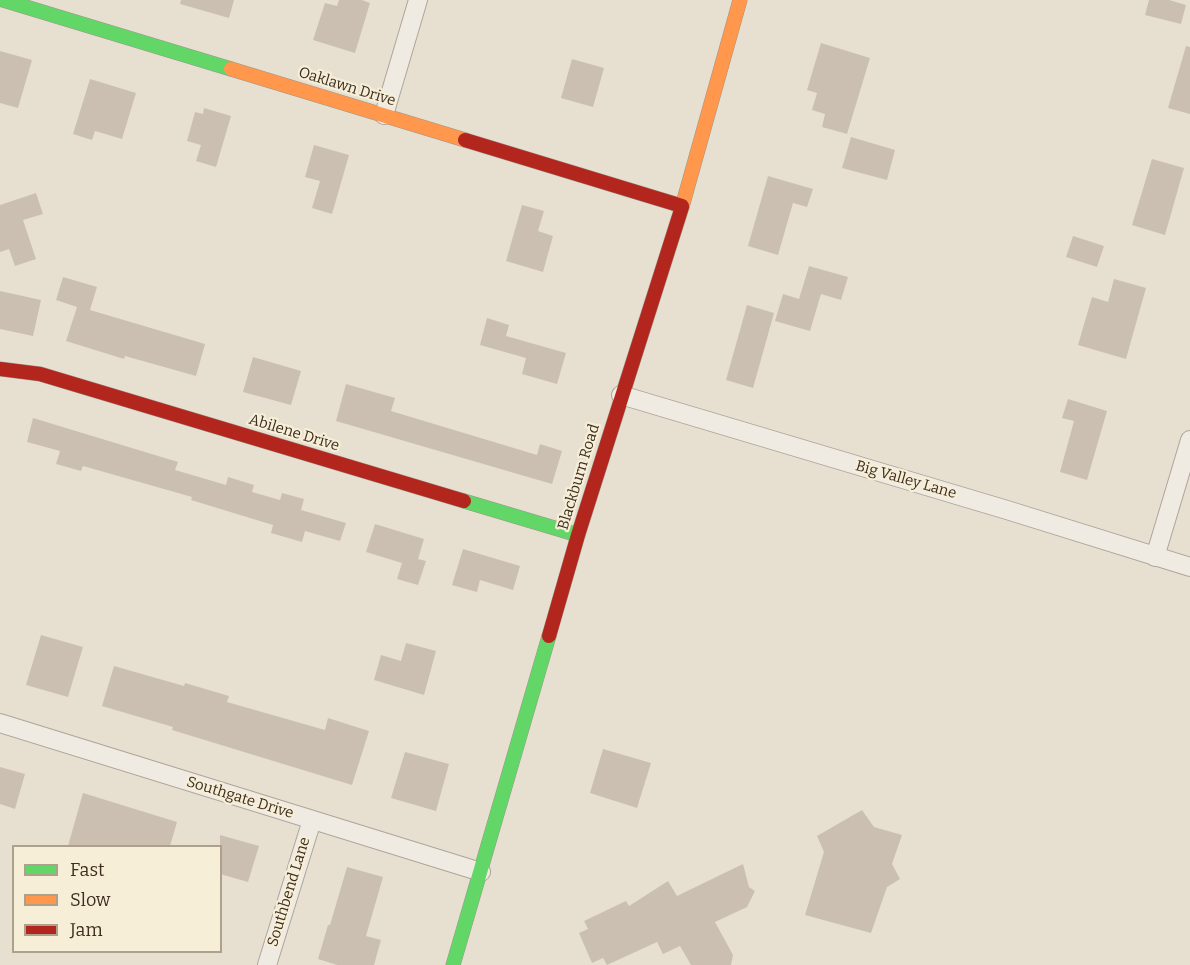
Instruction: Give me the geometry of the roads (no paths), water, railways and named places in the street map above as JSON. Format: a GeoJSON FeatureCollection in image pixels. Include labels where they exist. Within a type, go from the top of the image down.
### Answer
{"type":"FeatureCollection","features":[{"type":"Feature","properties":{"kind":"street","name":"Oaklawn Drive"},"geometry":{"type":"LineString","coordinates":[[3,0],[681,206]]}},
{"type":"Feature","properties":{"kind":"street"},"geometry":{"type":"LineString","coordinates":[[384,115],[418,0]]}},
{"type":"Feature","properties":{"kind":"street","name":"Blackburn Road"},"geometry":{"type":"LineString","coordinates":[[453,965],[578,535],[681,206],[740,0]]}},
{"type":"Feature","properties":{"kind":"street","name":"Abilene Drive"},"geometry":{"type":"LineString","coordinates":[[0,369],[40,374],[578,535]]}},
{"type":"Feature","properties":{"kind":"street","name":"Big Valley Lane"},"geometry":{"type":"LineString","coordinates":[[621,395],[1190,567]]}},
{"type":"Feature","properties":{"kind":"street"},"geometry":{"type":"LineString","coordinates":[[1155,557],[1190,440]]}},
{"type":"Feature","properties":{"kind":"street","name":"Southgate Drive"},"geometry":{"type":"LineString","coordinates":[[0,723],[481,872]]}},
{"type":"Feature","properties":{"kind":"street","name":"Southbend Lane"},"geometry":{"type":"LineString","coordinates":[[267,965],[312,820]]}}]}
